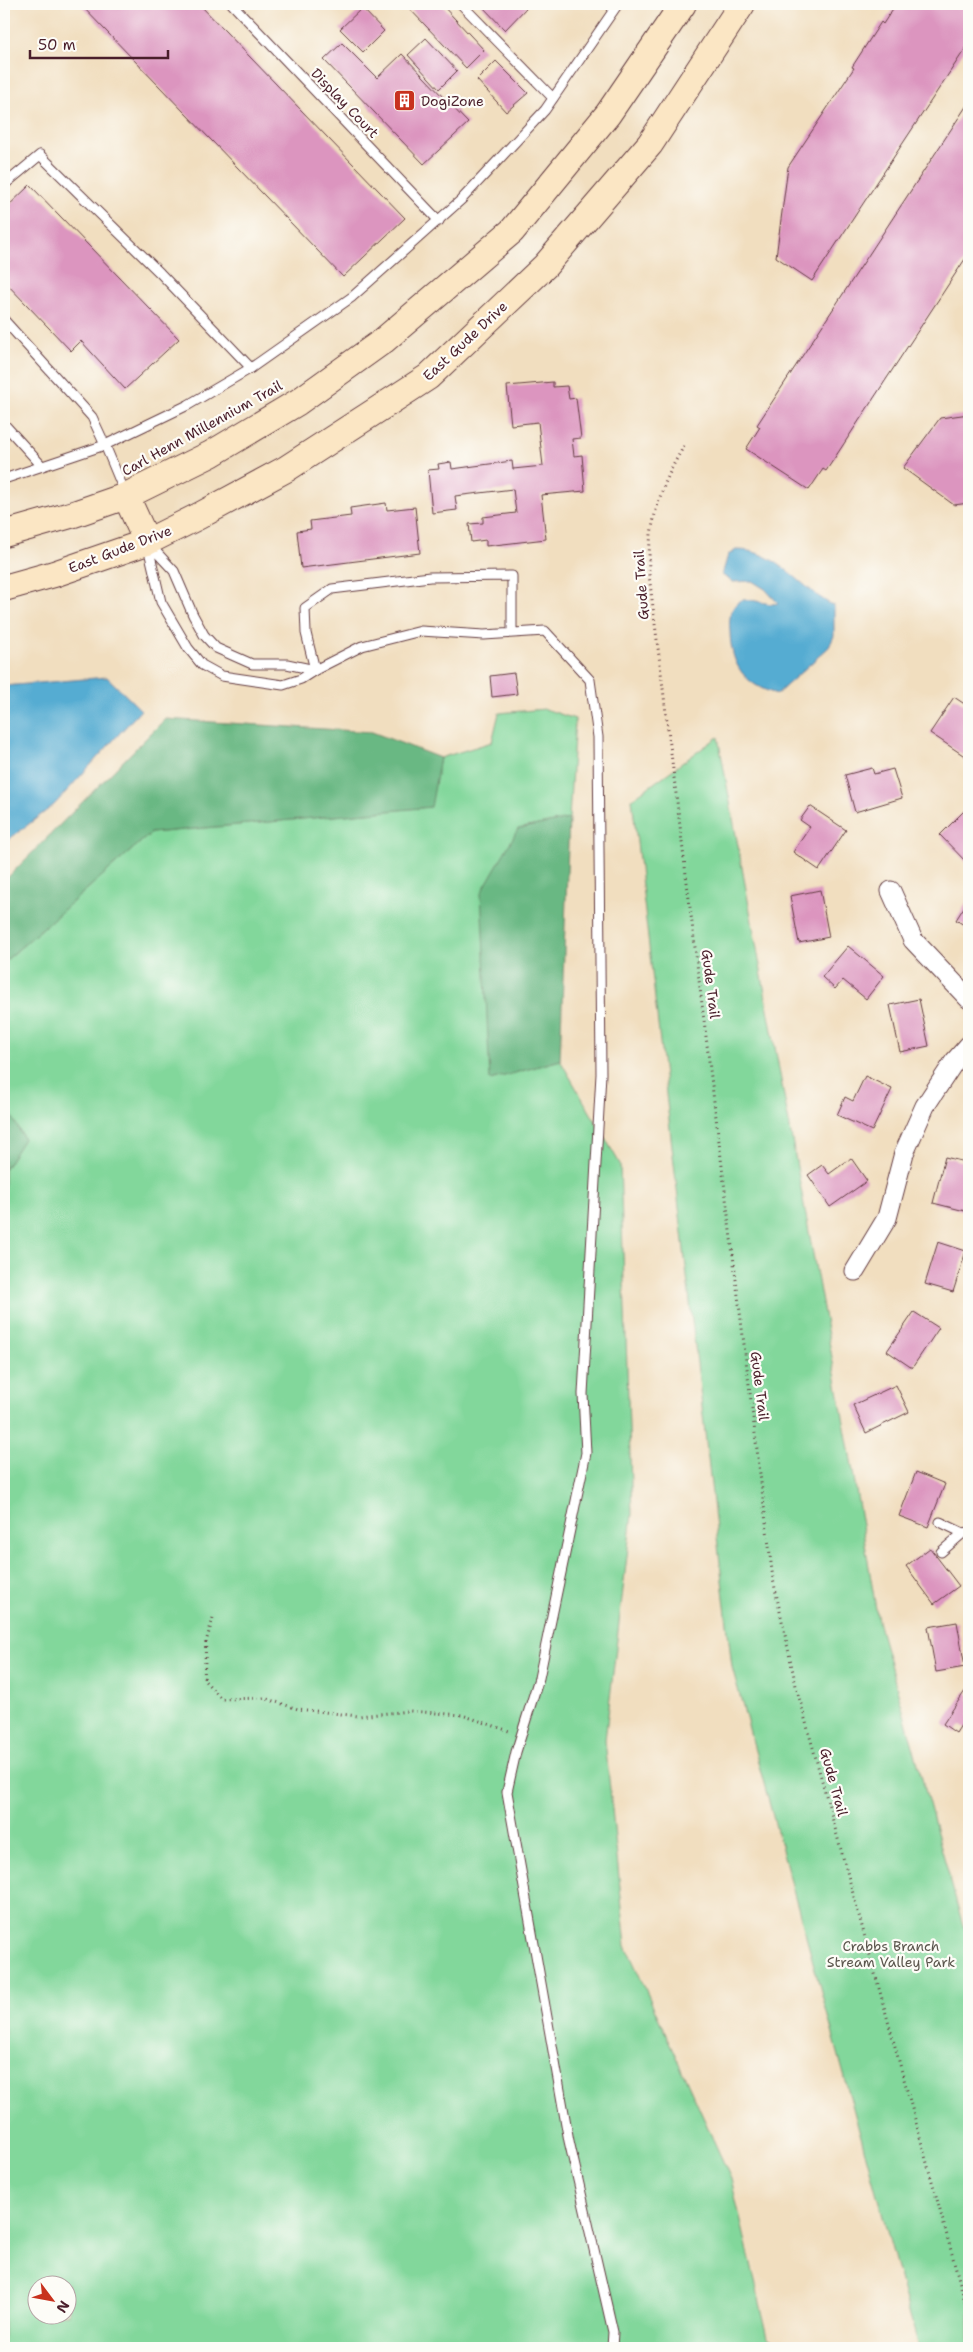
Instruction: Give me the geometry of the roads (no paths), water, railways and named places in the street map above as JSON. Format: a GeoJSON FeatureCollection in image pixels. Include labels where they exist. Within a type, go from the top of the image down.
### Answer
{"type":"FeatureCollection","features":[{"type":"Feature","properties":{"kind":"main road"},"geometry":{"type":"LineString","coordinates":[[4,534],[74,514],[126,496],[211,454],[298,402],[384,341],[512,231],[608,114],[683,4]]}},
{"type":"Feature","properties":{"kind":"main road","name":"East Gude Drive"},"geometry":{"type":"LineString","coordinates":[[4,588],[147,542],[286,469],[428,377],[545,266],[650,144],[742,4]]}},
{"type":"Feature","properties":{"kind":"main road"},"geometry":{"type":"LineString","coordinates":[[126,496],[147,542]]}},
{"type":"Feature","properties":{"kind":"street"},"geometry":{"type":"LineString","coordinates":[[891,891],[913,940],[969,999]]}},
{"type":"Feature","properties":{"kind":"street"},"geometry":{"type":"LineString","coordinates":[[855,1271],[887,1218],[904,1153],[924,1106],[954,1062],[969,1045]]}},
{"type":"Feature","properties":{"kind":"lane","name":"Display Court"},"geometry":{"type":"LineString","coordinates":[[232,4],[438,221]]}},
{"type":"Feature","properties":{"kind":"lane"},"geometry":{"type":"LineString","coordinates":[[461,4],[553,98]]}},
{"type":"Feature","properties":{"kind":"lane"},"geometry":{"type":"LineString","coordinates":[[4,479],[105,446],[188,405],[251,368],[352,297],[473,188],[553,98],[618,4]]}},
{"type":"Feature","properties":{"kind":"lane"},"geometry":{"type":"LineString","coordinates":[[4,185],[40,155],[160,273],[251,368]]}},
{"type":"Feature","properties":{"kind":"lane"},"geometry":{"type":"LineString","coordinates":[[4,320],[92,417],[126,496]]}},
{"type":"Feature","properties":{"kind":"lane"},"geometry":{"type":"LineString","coordinates":[[4,424],[42,466]]}},
{"type":"Feature","properties":{"kind":"lane"},"geometry":{"type":"LineString","coordinates":[[147,542],[161,602],[188,648],[202,665],[222,676],[283,685],[301,679],[362,646],[421,632],[484,636],[545,630],[590,680],[598,737],[601,1064],[583,1394],[586,1453],[539,1678],[521,1736],[507,1792],[570,2141],[613,2332],[612,2348]]}},
{"type":"Feature","properties":{"kind":"lane"},"geometry":{"type":"LineString","coordinates":[[147,542],[174,570],[193,615],[204,634],[216,648],[252,664],[287,664],[315,670]]}},
{"type":"Feature","properties":{"kind":"lane"},"geometry":{"type":"LineString","coordinates":[[315,670],[306,633],[306,608],[332,589],[430,576],[512,576],[512,633]]}},
{"type":"Feature","properties":{"kind":"lane"},"geometry":{"type":"LineString","coordinates":[[940,1522],[966,1532]]}},
{"type":"Feature","properties":{"kind":"lane"},"geometry":{"type":"LineString","coordinates":[[941,1552],[966,1532]]}},
{"type":"Feature","properties":{"kind":"water"},"geometry":{"type":"Polygon","coordinates":[[[736,550],[751,551],[764,556],[788,571],[822,599],[834,606],[834,636],[829,647],[777,694],[756,685],[748,679],[737,664],[733,654],[730,621],[732,610],[737,603],[751,600],[773,604],[778,603],[765,589],[752,581],[733,582],[722,575],[728,555],[736,550]]]}},
{"type":"Feature","properties":{"kind":"water"},"geometry":{"type":"Polygon","coordinates":[[[107,677],[141,710],[54,805],[4,843],[4,686],[107,677]]]}},
{"type":"Feature","properties":{"kind":"place","name":"DogiZone"},"geometry":{"type":"Point","coordinates":[405,101]}},
{"type":"Feature","properties":{"kind":"park label","name":"Crabbs Branch Stream Valley Park"},"geometry":{"type":"Point","coordinates":[891,1954]}}]}
